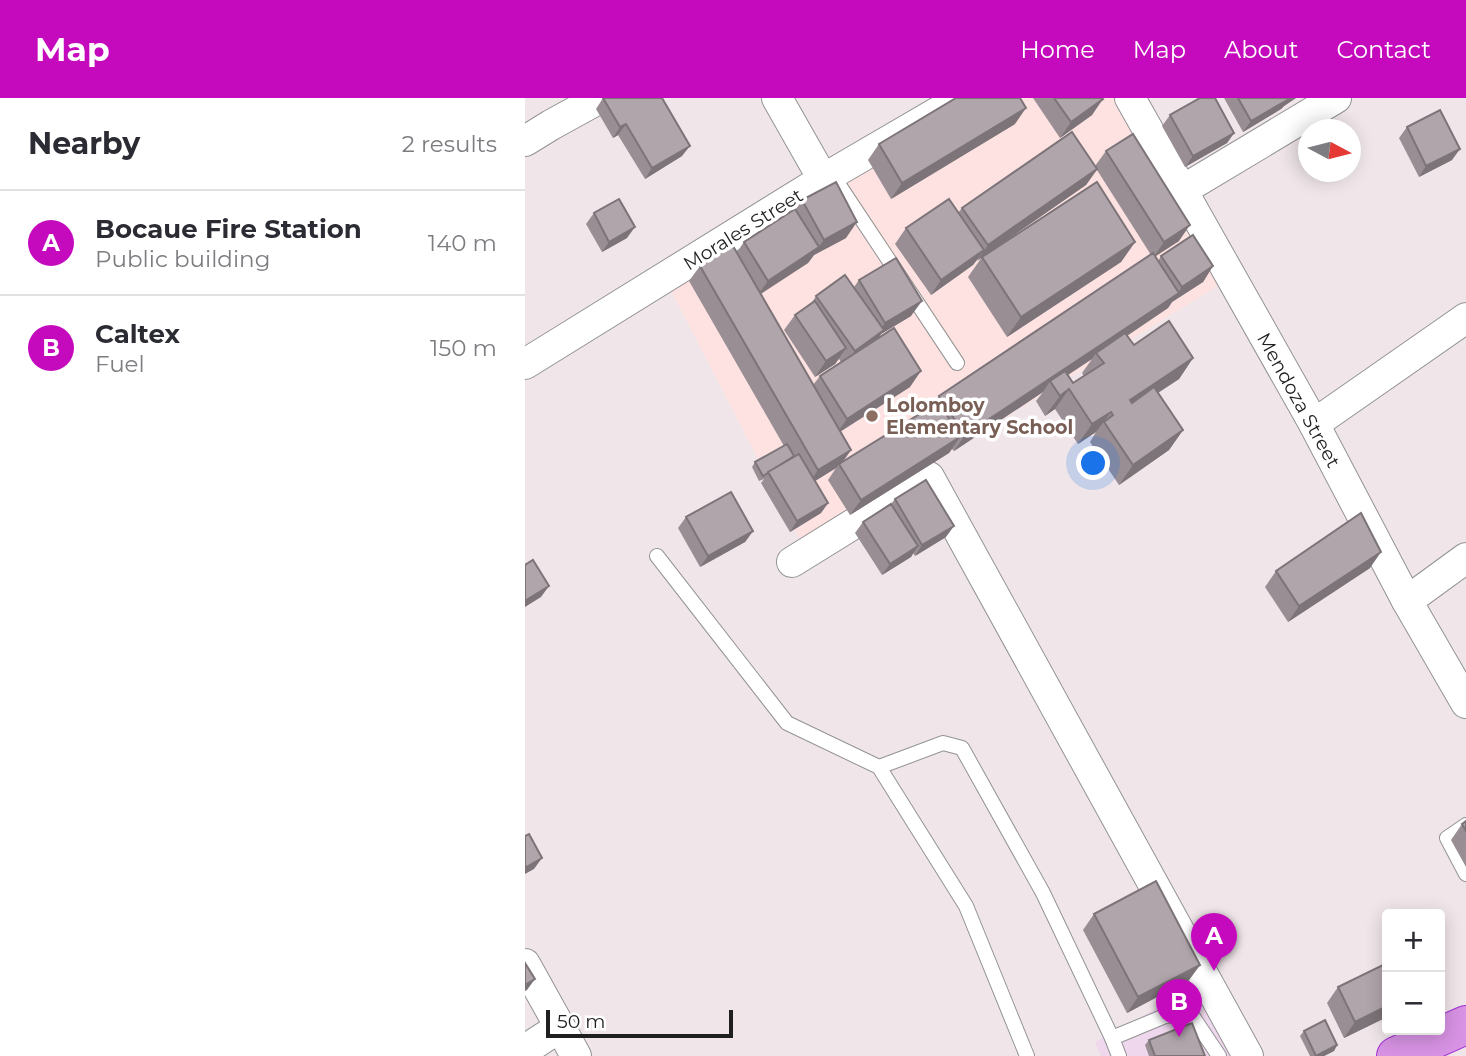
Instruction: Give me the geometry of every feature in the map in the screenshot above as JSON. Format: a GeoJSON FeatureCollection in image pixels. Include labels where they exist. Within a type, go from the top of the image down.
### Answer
{"type":"FeatureCollection","features":[{"type":"Feature","properties":{"kind":"highway"},"geometry":{"type":"LineString","coordinates":[[1396,1056],[1466,1025]]}},
{"type":"Feature","properties":{"kind":"street"},"geometry":{"type":"LineString","coordinates":[[525,141],[600,98]]}},
{"type":"Feature","properties":{"kind":"street"},"geometry":{"type":"LineString","coordinates":[[777,98],[826,177]]}},
{"type":"Feature","properties":{"kind":"street","name":"Morales Street"},"geometry":{"type":"LineString","coordinates":[[525,364],[826,177],[962,98]]}},
{"type":"Feature","properties":{"kind":"street","name":"Mendoza Street"},"geometry":{"type":"LineString","coordinates":[[1130,98],[1314,424],[1407,601],[1466,703]]}},
{"type":"Feature","properties":{"kind":"street"},"geometry":{"type":"LineString","coordinates":[[1181,191],[1336,98]]}},
{"type":"Feature","properties":{"kind":"street"},"geometry":{"type":"LineString","coordinates":[[1314,424],[1466,318]]}},
{"type":"Feature","properties":{"kind":"street"},"geometry":{"type":"LineString","coordinates":[[792,562],[929,477],[1248,1056]]}},
{"type":"Feature","properties":{"kind":"street"},"geometry":{"type":"LineString","coordinates":[[1407,601],[1466,558]]}},
{"type":"Feature","properties":{"kind":"street"},"geometry":{"type":"LineString","coordinates":[[525,964],[576,1056]]}},
{"type":"Feature","properties":{"kind":"street"},"geometry":{"type":"LineString","coordinates":[[525,1050],[560,1027]]}},
{"type":"Feature","properties":{"kind":"lane"},"geometry":{"type":"LineString","coordinates":[[826,177],[837,182],[957,363]]}},
{"type":"Feature","properties":{"kind":"lane"},"geometry":{"type":"LineString","coordinates":[[657,556],[787,723],[879,767],[965,906],[1027,1056]]}},
{"type":"Feature","properties":{"kind":"lane"},"geometry":{"type":"LineString","coordinates":[[879,767],[943,743],[961,748],[1043,893],[1119,1056]]}},
{"type":"Feature","properties":{"kind":"lane"},"geometry":{"type":"LineString","coordinates":[[1466,825],[1447,838],[1466,874]]}},
{"type":"Feature","properties":{"kind":"lane"},"geometry":{"type":"LineString","coordinates":[[1112,1038],[1165,1016],[1191,1014],[1219,1056]]}},
{"type":"Feature","properties":{"kind":"shaded area","name":"Lolomboy Elementary School"},"geometry":{"type":"Polygon","coordinates":[[[979,98],[1114,98],[1222,283],[802,544],[669,287],[979,98]]]}},
{"type":"Feature","properties":{"kind":"shaded area"},"geometry":{"type":"Polygon","coordinates":[[[1196,987],[1236,1056],[1101,1056],[1095,1042],[1196,987]]]}},
{"type":"Feature","properties":{"kind":"building"},"geometry":{"type":"Polygon","coordinates":[[[603,98],[662,98],[690,146],[652,168],[626,124],[620,127],[603,98]]]}},
{"type":"Feature","properties":{"kind":"building"},"geometry":{"type":"Polygon","coordinates":[[[956,98],[1020,98],[1026,108],[902,183],[879,144],[956,98]]]}},
{"type":"Feature","properties":{"kind":"building"},"geometry":{"type":"Polygon","coordinates":[[[1054,98],[1102,98],[1103,99],[1071,122],[1054,98]]]}},
{"type":"Feature","properties":{"kind":"building"},"geometry":{"type":"Polygon","coordinates":[[[1200,98],[1215,98],[1234,133],[1193,156],[1170,115],[1200,98]]]}},
{"type":"Feature","properties":{"kind":"building"},"geometry":{"type":"Polygon","coordinates":[[[1238,98],[1289,98],[1289,99],[1251,121],[1238,98]]]}},
{"type":"Feature","properties":{"kind":"building"},"geometry":{"type":"Polygon","coordinates":[[[1440,110],[1460,149],[1426,166],[1407,127],[1440,110]]]}},
{"type":"Feature","properties":{"kind":"building"},"geometry":{"type":"Polygon","coordinates":[[[1072,132],[1097,169],[988,245],[962,208],[1072,132]]]}},
{"type":"Feature","properties":{"kind":"building"},"geometry":{"type":"Polygon","coordinates":[[[1133,134],[1190,225],[1164,242],[1106,151],[1133,134]]]}},
{"type":"Feature","properties":{"kind":"building"},"geometry":{"type":"Polygon","coordinates":[[[836,182],[857,222],[824,240],[802,200],[836,182]]]}},
{"type":"Feature","properties":{"kind":"building"},"geometry":{"type":"Polygon","coordinates":[[[1097,182],[1135,242],[1021,317],[982,257],[1097,182]]]}},
{"type":"Feature","properties":{"kind":"building"},"geometry":{"type":"Polygon","coordinates":[[[619,199],[635,227],[609,242],[594,213],[619,199]]]}},
{"type":"Feature","properties":{"kind":"building"},"geometry":{"type":"Polygon","coordinates":[[[949,199],[984,250],[941,280],[906,228],[949,199]]]}},
{"type":"Feature","properties":{"kind":"building"},"geometry":{"type":"Polygon","coordinates":[[[795,209],[819,247],[768,281],[744,242],[795,209]]]}},
{"type":"Feature","properties":{"kind":"building"},"geometry":{"type":"Polygon","coordinates":[[[1193,235],[1213,266],[1182,287],[1161,256],[1193,235]]]}},
{"type":"Feature","properties":{"kind":"building"},"geometry":{"type":"Polygon","coordinates":[[[733,246],[851,450],[818,470],[700,266],[733,246]]]}},
{"type":"Feature","properties":{"kind":"building"},"geometry":{"type":"Polygon","coordinates":[[[1153,253],[1179,293],[965,435],[939,396],[1153,253]]]}},
{"type":"Feature","properties":{"kind":"building"},"geometry":{"type":"Polygon","coordinates":[[[896,258],[922,301],[885,323],[859,280],[896,258]]]}},
{"type":"Feature","properties":{"kind":"building"},"geometry":{"type":"Polygon","coordinates":[[[845,275],[884,330],[855,351],[816,296],[845,275]]]}},
{"type":"Feature","properties":{"kind":"building"},"geometry":{"type":"Polygon","coordinates":[[[815,301],[846,348],[826,361],[795,315],[815,301]]]}},
{"type":"Feature","properties":{"kind":"building"},"geometry":{"type":"Polygon","coordinates":[[[1169,321],[1193,358],[1130,400],[1132,403],[1154,387],[1183,430],[1133,465],[1104,422],[1113,415],[1111,412],[1092,424],[1069,389],[1060,396],[1050,381],[1065,371],[1073,383],[1104,363],[1096,353],[1125,333],[1134,345],[1169,321]]]}},
{"type":"Feature","properties":{"kind":"building"},"geometry":{"type":"Polygon","coordinates":[[[894,328],[921,371],[847,419],[820,376],[894,328]]]}},
{"type":"Feature","properties":{"kind":"building"},"geometry":{"type":"Polygon","coordinates":[[[939,402],[960,437],[861,500],[839,464],[939,402]]]}},
{"type":"Feature","properties":{"kind":"building"},"geometry":{"type":"Polygon","coordinates":[[[787,444],[794,456],[763,476],[755,462],[787,444]]]}},
{"type":"Feature","properties":{"kind":"building"},"geometry":{"type":"Polygon","coordinates":[[[799,454],[828,503],[797,521],[768,472],[799,454]]]}},
{"type":"Feature","properties":{"kind":"building"},"geometry":{"type":"Polygon","coordinates":[[[926,480],[954,526],[922,545],[895,499],[926,480]]]}},
{"type":"Feature","properties":{"kind":"building"},"geometry":{"type":"Polygon","coordinates":[[[731,492],[753,531],[708,556],[686,517],[731,492]]]}},
{"type":"Feature","properties":{"kind":"building"},"geometry":{"type":"Polygon","coordinates":[[[891,504],[918,546],[890,564],[863,522],[891,504]]]}},
{"type":"Feature","properties":{"kind":"building"},"geometry":{"type":"Polygon","coordinates":[[[1361,513],[1381,552],[1299,606],[1276,571],[1361,513]]]}},
{"type":"Feature","properties":{"kind":"building"},"geometry":{"type":"Polygon","coordinates":[[[533,560],[549,586],[525,601],[525,565],[533,560]]]}},
{"type":"Feature","properties":{"kind":"building"},"geometry":{"type":"Polygon","coordinates":[[[529,834],[542,858],[525,868],[525,836],[529,834]]]}},
{"type":"Feature","properties":{"kind":"building"},"geometry":{"type":"Polygon","coordinates":[[[1156,881],[1200,965],[1138,997],[1094,914],[1156,881]]]}},
{"type":"Feature","properties":{"kind":"building"},"geometry":{"type":"Polygon","coordinates":[[[525,963],[535,979],[525,985],[525,963]]]}},
{"type":"Feature","properties":{"kind":"building"},"geometry":{"type":"Polygon","coordinates":[[[1382,965],[1382,1008],[1355,1022],[1338,987],[1382,965]]]}},
{"type":"Feature","properties":{"kind":"building"},"geometry":{"type":"Polygon","coordinates":[[[1325,1020],[1337,1045],[1316,1056],[1304,1031],[1325,1020]]]}},
{"type":"Feature","properties":{"kind":"building"},"geometry":{"type":"Polygon","coordinates":[[[1192,1023],[1205,1056],[1155,1056],[1149,1040],[1192,1023]]]}},
{"type":"Feature","properties":{"kind":"place","name":"Lolomboy Elementary School"},"geometry":{"type":"Point","coordinates":[872,416]}},
{"type":"Feature","properties":{"kind":"place","name":"Bocaue Fire Station"},"geometry":{"type":"Point","coordinates":[1214,971]}},
{"type":"Feature","properties":{"kind":"place","name":"Caltex"},"geometry":{"type":"Point","coordinates":[1179,1037]}}]}
